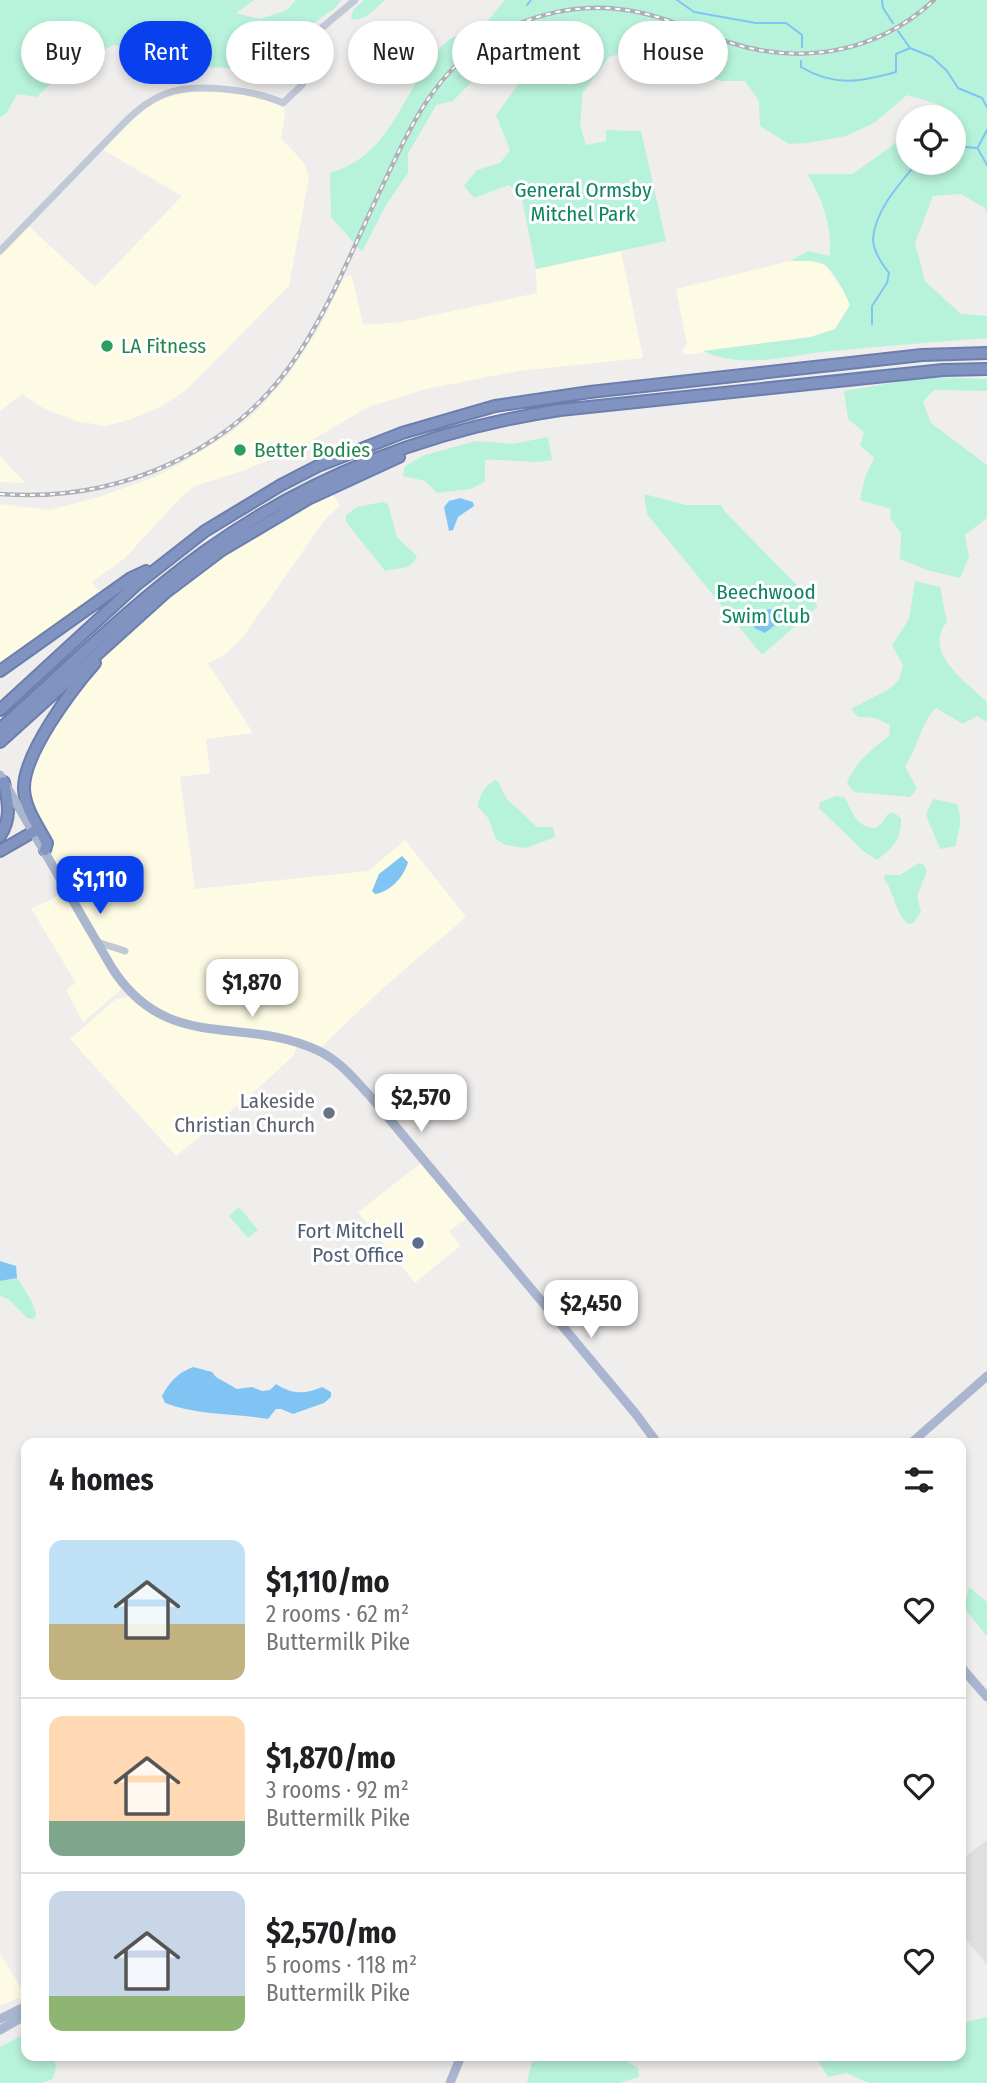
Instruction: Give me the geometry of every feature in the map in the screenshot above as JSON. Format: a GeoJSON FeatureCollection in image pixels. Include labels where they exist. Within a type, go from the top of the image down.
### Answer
{"type":"FeatureCollection","features":[{"type":"Feature","properties":{"kind":"highway"},"geometry":{"type":"LineString","coordinates":[[0,710],[161,564],[205,531],[257,498],[318,466],[401,432],[495,406],[590,392],[922,355],[987,353]]}},
{"type":"Feature","properties":{"kind":"highway"},"geometry":{"type":"LineString","coordinates":[[0,729],[142,601],[204,552],[269,510],[338,474],[447,434],[524,416],[630,403],[943,370],[987,369]]}},
{"type":"Feature","properties":{"kind":"highway"},"geometry":{"type":"LineString","coordinates":[[0,742],[165,593],[222,550],[373,463]]}},
{"type":"Feature","properties":{"kind":"highway"},"geometry":{"type":"LineString","coordinates":[[45,850],[47,843],[31,814],[25,792],[26,769],[33,752],[73,691],[103,656],[169,595],[237,541]]}},
{"type":"Feature","properties":{"kind":"highway"},"geometry":{"type":"LineString","coordinates":[[0,671],[131,578],[161,564]]}},
{"type":"Feature","properties":{"kind":"highway"},"geometry":{"type":"LineString","coordinates":[[0,836],[7,824],[9,813],[2,779]]}},
{"type":"Feature","properties":{"kind":"highway"},"geometry":{"type":"LineString","coordinates":[[0,850],[33,832]]}},
{"type":"Feature","properties":{"kind":"main road"},"geometry":{"type":"LineString","coordinates":[[2,779],[128,991],[158,1014],[193,1027],[298,1042],[328,1055],[342,1066],[371,1097],[654,1438]]}},
{"type":"Feature","properties":{"kind":"main road"},"geometry":{"type":"LineString","coordinates":[[917,1438],[987,1376]]}},
{"type":"Feature","properties":{"kind":"main road"},"geometry":{"type":"LineString","coordinates":[[966,1673],[987,1697]]}},
{"type":"Feature","properties":{"kind":"main road"},"geometry":{"type":"LineString","coordinates":[[0,2019],[21,2008]]}},
{"type":"Feature","properties":{"kind":"main road"},"geometry":{"type":"LineString","coordinates":[[0,2030],[21,2018]]}},
{"type":"Feature","properties":{"kind":"main road"},"geometry":{"type":"LineString","coordinates":[[450,2083],[459,2061]]}},
{"type":"Feature","properties":{"kind":"street"},"geometry":{"type":"LineString","coordinates":[[0,251],[132,115],[155,99],[167,93],[202,89],[259,94],[283,103],[301,86],[308,75],[312,45],[318,31],[355,0]]}},
{"type":"Feature","properties":{"kind":"street"},"geometry":{"type":"LineString","coordinates":[[97,942],[125,951]]}},
{"type":"Feature","properties":{"kind":"shaded area"},"geometry":{"type":"Polygon","coordinates":[[[181,90],[259,94],[283,103],[285,115],[281,138],[304,163],[309,177],[289,286],[186,390],[162,406],[132,419],[106,426],[76,421],[43,408],[22,394],[0,411],[0,251],[26,224],[95,287],[182,196],[100,148],[140,108],[181,90]]]}},
{"type":"Feature","properties":{"kind":"shaded area"},"geometry":{"type":"Polygon","coordinates":[[[621,251],[643,358],[518,371],[426,389],[368,407],[302,446],[245,470],[195,486],[182,496],[125,558],[92,582],[107,595],[0,671],[0,504],[49,510],[99,497],[155,477],[232,432],[259,409],[286,378],[318,330],[345,276],[352,276],[363,325],[402,322],[537,293],[536,269],[621,251]]]}},
{"type":"Feature","properties":{"kind":"shaded area"},"geometry":{"type":"Polygon","coordinates":[[[790,261],[811,261],[825,265],[845,293],[851,305],[835,329],[810,337],[685,355],[682,352],[687,344],[676,289],[790,261]]]}},
{"type":"Feature","properties":{"kind":"shaded area"},"geometry":{"type":"Polygon","coordinates":[[[0,456],[25,483],[0,482],[0,456]]]}},
{"type":"Feature","properties":{"kind":"shaded area"},"geometry":{"type":"Polygon","coordinates":[[[329,488],[340,506],[326,518],[243,637],[224,655],[208,663],[253,733],[206,739],[210,773],[180,777],[195,889],[368,871],[405,840],[466,917],[383,988],[318,1050],[298,1042],[294,1055],[176,1156],[70,1039],[116,999],[132,996],[124,987],[83,1022],[66,990],[76,983],[31,908],[49,901],[67,889],[31,814],[26,769],[91,668],[149,613],[200,570],[329,488]]]}},
{"type":"Feature","properties":{"kind":"shaded area"},"geometry":{"type":"Polygon","coordinates":[[[424,1161],[470,1216],[449,1231],[460,1246],[415,1283],[358,1212],[424,1161]]]}},
{"type":"Feature","properties":{"kind":"shaded area"},"geometry":{"type":"Polygon","coordinates":[[[987,1840],[987,1965],[966,1939],[966,1856],[987,1840]]]}},
{"type":"Feature","properties":{"kind":"shaded area"},"geometry":{"type":"Polygon","coordinates":[[[0,1953],[21,1989],[21,1999],[0,2005],[0,1953]]]}},
{"type":"Feature","properties":{"kind":"green space"},"geometry":{"type":"Polygon","coordinates":[[[0,0],[254,0],[236,13],[260,19],[287,10],[296,0],[341,0],[335,8],[317,21],[226,21],[226,68],[212,68],[212,21],[119,21],[119,46],[105,49],[105,21],[21,21],[21,84],[50,84],[37,97],[17,94],[6,114],[0,117],[0,0]]]}},
{"type":"Feature","properties":{"kind":"green space"},"geometry":{"type":"Polygon","coordinates":[[[364,0],[385,0],[366,16],[351,19],[353,10],[364,0]]]}},
{"type":"Feature","properties":{"kind":"green space"},"geometry":{"type":"Polygon","coordinates":[[[505,0],[987,0],[987,214],[985,208],[961,194],[933,196],[915,243],[925,281],[961,314],[987,316],[987,338],[831,351],[766,360],[734,360],[703,351],[811,337],[835,329],[850,305],[836,278],[821,263],[790,261],[808,251],[830,256],[830,234],[825,214],[818,193],[807,174],[853,174],[896,143],[896,175],[966,175],[966,105],[940,105],[907,95],[874,123],[846,136],[789,144],[760,126],[759,101],[745,81],[728,81],[728,21],[618,21],[618,54],[609,57],[604,64],[604,21],[487,21],[505,0]]]}},
{"type":"Feature","properties":{"kind":"green space"},"geometry":{"type":"Polygon","coordinates":[[[452,38],[452,84],[469,84],[453,101],[436,105],[408,154],[408,173],[386,205],[362,252],[331,217],[330,173],[352,164],[370,151],[384,135],[415,84],[438,84],[438,51],[452,38]]]}},
{"type":"Feature","properties":{"kind":"green space","name":"General Ormsby Mitchel Park"},"geometry":{"type":"Polygon","coordinates":[[[519,84],[589,84],[583,92],[580,125],[586,145],[606,141],[606,130],[641,131],[666,241],[536,269],[522,199],[509,185],[474,198],[464,186],[477,170],[500,163],[510,150],[496,115],[519,84]]]}},
{"type":"Feature","properties":{"kind":"green space"},"geometry":{"type":"Polygon","coordinates":[[[927,377],[987,379],[987,391],[934,390],[923,402],[931,423],[987,465],[987,518],[965,535],[969,557],[960,578],[927,570],[900,559],[901,533],[890,518],[891,509],[860,500],[865,477],[874,458],[860,445],[864,432],[848,419],[844,391],[927,377]]]}},
{"type":"Feature","properties":{"kind":"green space"},"geometry":{"type":"Polygon","coordinates":[[[548,437],[552,460],[485,460],[485,482],[470,489],[437,493],[425,481],[403,476],[405,466],[425,455],[476,441],[512,444],[548,437]]]}},
{"type":"Feature","properties":{"kind":"green space","name":"Beechwood Swim Club"},"geometry":{"type":"Polygon","coordinates":[[[644,494],[686,505],[721,505],[818,606],[762,655],[647,514],[644,494]]]}},
{"type":"Feature","properties":{"kind":"green space"},"geometry":{"type":"Polygon","coordinates":[[[382,502],[388,504],[397,537],[417,556],[408,566],[385,571],[346,522],[346,515],[357,507],[382,502]]]}},
{"type":"Feature","properties":{"kind":"green space"},"geometry":{"type":"Polygon","coordinates":[[[915,581],[940,587],[947,622],[941,633],[943,655],[959,676],[987,702],[987,722],[977,716],[963,724],[936,708],[927,720],[905,766],[917,789],[910,797],[854,792],[847,783],[850,775],[865,756],[889,736],[890,725],[875,718],[858,717],[851,709],[889,689],[899,680],[903,665],[892,645],[909,619],[915,581]]]}},
{"type":"Feature","properties":{"kind":"green space"},"geometry":{"type":"Polygon","coordinates":[[[495,780],[506,798],[537,827],[553,827],[555,837],[526,848],[505,845],[496,839],[488,818],[478,807],[483,791],[495,780]]]}},
{"type":"Feature","properties":{"kind":"green space"},"geometry":{"type":"Polygon","coordinates":[[[836,796],[844,797],[859,822],[869,827],[876,828],[893,812],[901,818],[900,831],[895,842],[877,860],[863,851],[819,808],[820,802],[836,796]]]}},
{"type":"Feature","properties":{"kind":"green space"},"geometry":{"type":"Polygon","coordinates":[[[933,799],[957,804],[960,822],[956,846],[940,849],[926,815],[933,799]]]}},
{"type":"Feature","properties":{"kind":"green space"},"geometry":{"type":"Polygon","coordinates":[[[919,863],[923,864],[927,871],[917,896],[921,912],[913,923],[908,924],[884,879],[885,875],[900,875],[919,863]]]}},
{"type":"Feature","properties":{"kind":"green space"},"geometry":{"type":"Polygon","coordinates":[[[239,1207],[258,1230],[248,1238],[229,1216],[239,1207]]]}},
{"type":"Feature","properties":{"kind":"green space"},"geometry":{"type":"Polygon","coordinates":[[[17,1278],[31,1300],[36,1313],[34,1319],[27,1318],[8,1299],[0,1296],[0,1281],[17,1278]]]}},
{"type":"Feature","properties":{"kind":"green space"},"geometry":{"type":"Polygon","coordinates":[[[969,1587],[987,1602],[987,1636],[966,1610],[969,1587]]]}},
{"type":"Feature","properties":{"kind":"green space"},"geometry":{"type":"Polygon","coordinates":[[[987,2017],[987,2083],[869,2083],[846,2073],[828,2077],[818,2061],[966,2061],[966,2022],[987,2017]]]}},
{"type":"Feature","properties":{"kind":"green space"},"geometry":{"type":"Polygon","coordinates":[[[21,2036],[21,2061],[55,2061],[53,2079],[42,2083],[0,2083],[0,2047],[21,2036]]]}},
{"type":"Feature","properties":{"kind":"green space"},"geometry":{"type":"Polygon","coordinates":[[[532,2061],[627,2061],[638,2068],[639,2077],[619,2083],[527,2083],[532,2061]]]}},
{"type":"Feature","properties":{"kind":"water"},"geometry":{"type":"Polygon","coordinates":[[[460,498],[473,502],[474,506],[458,517],[453,530],[449,531],[444,507],[449,501],[460,498]]]}},
{"type":"Feature","properties":{"kind":"water"},"geometry":{"type":"Polygon","coordinates":[[[768,609],[775,610],[780,615],[779,622],[765,633],[754,628],[755,620],[768,609]]]}},
{"type":"Feature","properties":{"kind":"water"},"geometry":{"type":"Polygon","coordinates":[[[402,856],[408,862],[400,878],[391,887],[375,894],[372,891],[379,874],[402,856]]]}},
{"type":"Feature","properties":{"kind":"water"},"geometry":{"type":"Polygon","coordinates":[[[0,1261],[16,1266],[17,1278],[0,1281],[0,1261]]]}},
{"type":"Feature","properties":{"kind":"water"},"geometry":{"type":"Polygon","coordinates":[[[193,1367],[212,1372],[237,1389],[252,1387],[262,1391],[270,1390],[276,1384],[287,1390],[304,1392],[322,1387],[331,1392],[331,1397],[324,1403],[293,1414],[276,1409],[268,1419],[204,1412],[165,1403],[162,1396],[168,1386],[178,1375],[193,1367]]]}},
{"type":"Feature","properties":{"kind":"waterway"},"geometry":{"type":"LineString","coordinates":[[527,5],[531,0]]}},
{"type":"Feature","properties":{"kind":"waterway"},"geometry":{"type":"LineString","coordinates":[[677,0],[694,12],[756,23],[786,23],[802,35],[802,47]]}},
{"type":"Feature","properties":{"kind":"waterway"},"geometry":{"type":"LineString","coordinates":[[882,0],[883,8],[893,23]]}},
{"type":"Feature","properties":{"kind":"waterway"},"geometry":{"type":"LineString","coordinates":[[898,31],[910,48],[932,57],[947,71],[958,88],[982,98],[987,107]]}},
{"type":"Feature","properties":{"kind":"waterway"},"geometry":{"type":"LineString","coordinates":[[801,61],[801,67],[825,78],[859,80],[896,72],[896,54],[910,48]]}},
{"type":"Feature","properties":{"kind":"waterway"},"geometry":{"type":"LineString","coordinates":[[978,147],[987,130]]}},
{"type":"Feature","properties":{"kind":"waterway"},"geometry":{"type":"LineString","coordinates":[[966,147],[977,148]]}},
{"type":"Feature","properties":{"kind":"waterway"},"geometry":{"type":"LineString","coordinates":[[978,149],[987,165]]}},
{"type":"Feature","properties":{"kind":"waterway"},"geometry":{"type":"LineString","coordinates":[[872,324],[872,306],[887,283],[889,273],[875,248],[875,228],[883,207],[906,175]]}},
{"type":"Feature","properties":{"kind":"railway"},"geometry":{"type":"LineString","coordinates":[[0,494],[44,495],[87,490],[129,480],[169,464],[207,444],[241,418],[272,388],[311,334],[398,154],[429,97],[457,64],[490,38],[546,15],[566,10],[606,8],[652,16],[755,49],[810,53],[863,43],[912,18],[934,0]]}},
{"type":"Feature","properties":{"kind":"place","name":"LA Fitness"},"geometry":{"type":"Point","coordinates":[107,346]}},
{"type":"Feature","properties":{"kind":"place","name":"Better Bodies"},"geometry":{"type":"Point","coordinates":[240,450]}},
{"type":"Feature","properties":{"kind":"place","name":"Lakeside Christian Church"},"geometry":{"type":"Point","coordinates":[329,1113]}},
{"type":"Feature","properties":{"kind":"place","name":"Fort Mitchell Post Office"},"geometry":{"type":"Point","coordinates":[418,1243]}}]}
